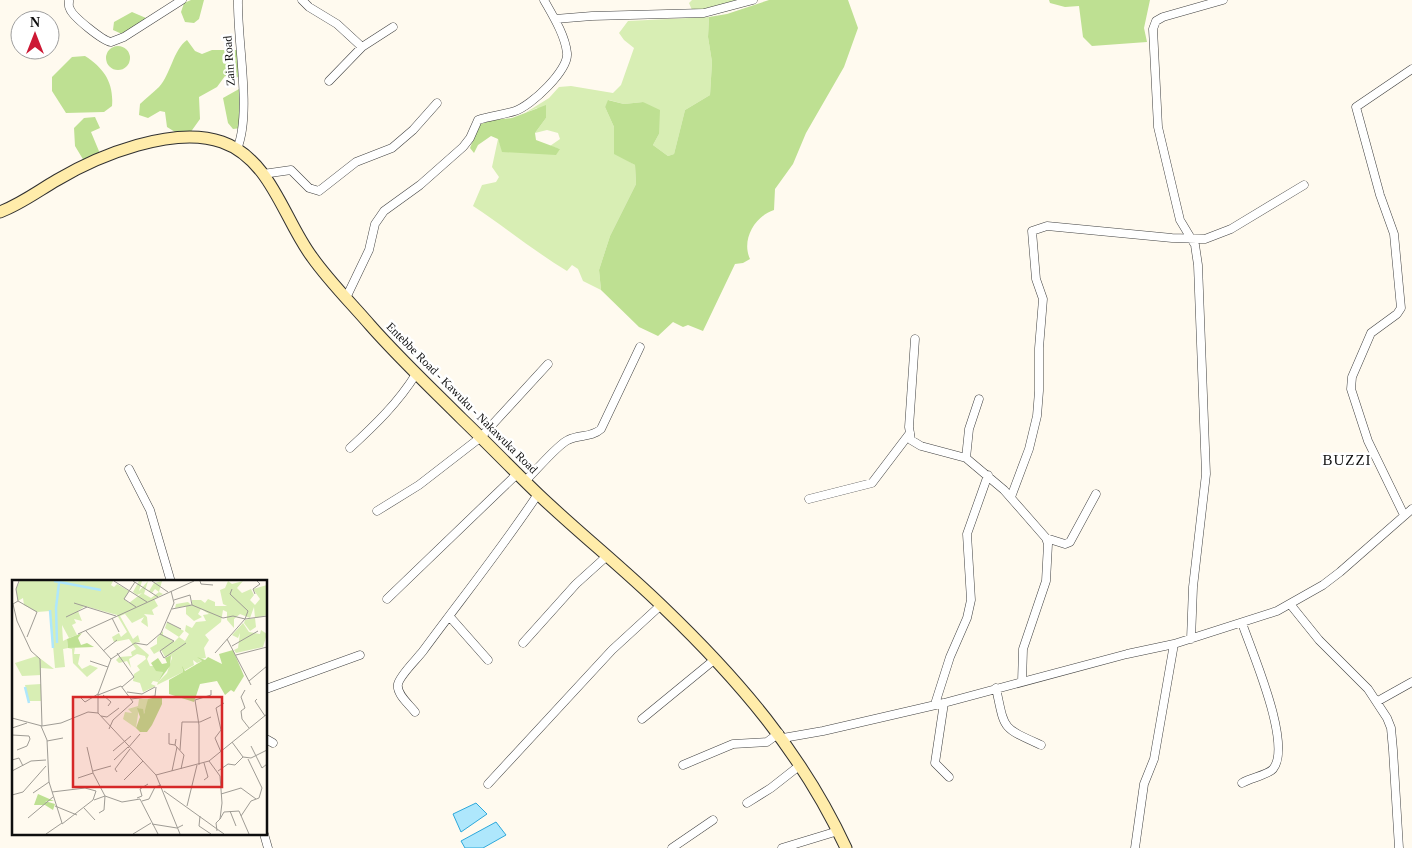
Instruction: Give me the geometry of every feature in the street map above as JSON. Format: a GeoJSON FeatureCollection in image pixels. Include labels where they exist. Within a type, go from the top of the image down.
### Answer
{"type":"FeatureCollection","features":[{"type":"Feature","properties":{"kind":"main road","name":"Entebbe Road - Kawuku - Nakawuka Road"},"geometry":{"type":"LineString","coordinates":[[0,212],[24,201],[72,171],[141,144],[191,137],[222,142],[247,156],[263,174],[302,244],[346,298],[416,374],[538,494],[661,605],[753,700],[781,735],[838,831],[846,848]]}},
{"type":"Feature","properties":{"kind":"street"},"geometry":{"type":"LineString","coordinates":[[69,1],[69,6],[74,14],[100,37],[111,42],[124,37],[182,0]]}},
{"type":"Feature","properties":{"kind":"street","name":"Zain Road"},"geometry":{"type":"LineString","coordinates":[[237,149],[244,120],[237,23],[238,0]]}},
{"type":"Feature","properties":{"kind":"street"},"geometry":{"type":"LineString","coordinates":[[302,0],[309,8],[337,24],[362,47]]}},
{"type":"Feature","properties":{"kind":"street"},"geometry":{"type":"LineString","coordinates":[[346,298],[369,250],[375,224],[384,211],[420,185],[463,147],[470,138],[478,120],[517,111],[533,102],[564,66],[568,55],[555,20],[544,0]]}},
{"type":"Feature","properties":{"kind":"street"},"geometry":{"type":"LineString","coordinates":[[555,20],[592,16],[704,13],[753,0]]}},
{"type":"Feature","properties":{"kind":"street"},"geometry":{"type":"LineString","coordinates":[[1190,639],[1192,587],[1206,474],[1198,265],[1195,245],[1180,220],[1158,128],[1153,29],[1156,22],[1162,16],[1223,0]]}},
{"type":"Feature","properties":{"kind":"street"},"geometry":{"type":"LineString","coordinates":[[329,81],[362,47],[393,27]]}},
{"type":"Feature","properties":{"kind":"street"},"geometry":{"type":"LineString","coordinates":[[1404,515],[1368,441],[1351,388],[1352,377],[1370,333],[1392,318],[1401,308],[1394,234],[1380,195],[1356,107],[1412,68]]}},
{"type":"Feature","properties":{"kind":"street"},"geometry":{"type":"LineString","coordinates":[[263,174],[291,170],[309,188],[319,191],[356,162],[392,148],[413,130],[437,103]]}},
{"type":"Feature","properties":{"kind":"street"},"geometry":{"type":"LineString","coordinates":[[1011,497],[1029,449],[1037,407],[1038,348],[1043,299],[1036,279],[1032,231],[1047,226],[1205,239],[1225,232],[1304,186]]}},
{"type":"Feature","properties":{"kind":"street"},"geometry":{"type":"LineString","coordinates":[[915,339],[911,440],[920,446],[966,458],[988,475],[1011,497],[1046,538],[1049,558],[1046,581],[1023,649],[1022,682]]}},
{"type":"Feature","properties":{"kind":"street"},"geometry":{"type":"LineString","coordinates":[[387,599],[521,477],[566,441],[576,437],[594,436],[601,429],[640,347]]}},
{"type":"Feature","properties":{"kind":"street"},"geometry":{"type":"LineString","coordinates":[[377,510],[419,485],[482,438],[548,364]]}},
{"type":"Feature","properties":{"kind":"street"},"geometry":{"type":"LineString","coordinates":[[350,448],[386,415],[401,398],[416,374]]}},
{"type":"Feature","properties":{"kind":"street"},"geometry":{"type":"LineString","coordinates":[[966,458],[969,429],[979,399]]}},
{"type":"Feature","properties":{"kind":"street"},"geometry":{"type":"LineString","coordinates":[[809,499],[872,483],[910,432]]}},
{"type":"Feature","properties":{"kind":"street"},"geometry":{"type":"LineString","coordinates":[[129,469],[150,510],[170,580]]}},
{"type":"Feature","properties":{"kind":"street"},"geometry":{"type":"LineString","coordinates":[[950,777],[935,763],[939,703],[950,657],[967,618],[971,600],[967,534],[988,475]]}},
{"type":"Feature","properties":{"kind":"street"},"geometry":{"type":"LineString","coordinates":[[415,712],[399,692],[400,678],[412,666],[450,617],[503,546],[538,494]]}},
{"type":"Feature","properties":{"kind":"street"},"geometry":{"type":"LineString","coordinates":[[1046,538],[1065,544],[1070,542],[1096,494]]}},
{"type":"Feature","properties":{"kind":"street"},"geometry":{"type":"LineString","coordinates":[[683,765],[733,744],[767,742],[781,735],[823,731],[1174,644],[1242,623],[1290,604],[1340,572],[1412,509]]}},
{"type":"Feature","properties":{"kind":"street"},"geometry":{"type":"LineString","coordinates":[[523,643],[576,584],[607,556]]}},
{"type":"Feature","properties":{"kind":"street"},"geometry":{"type":"LineString","coordinates":[[1290,604],[1319,640],[1378,701],[1391,728],[1400,848]]}},
{"type":"Feature","properties":{"kind":"street"},"geometry":{"type":"LineString","coordinates":[[488,784],[612,650],[661,605]]}},
{"type":"Feature","properties":{"kind":"street"},"geometry":{"type":"LineString","coordinates":[[450,617],[488,660]]}},
{"type":"Feature","properties":{"kind":"street"},"geometry":{"type":"LineString","coordinates":[[1242,623],[1266,684],[1276,726],[1277,754],[1274,768],[1269,772],[1251,777],[1242,783]]}},
{"type":"Feature","properties":{"kind":"street"},"geometry":{"type":"LineString","coordinates":[[1134,848],[1143,791],[1154,759],[1174,644]]}},
{"type":"Feature","properties":{"kind":"street"},"geometry":{"type":"LineString","coordinates":[[268,687],[360,655]]}},
{"type":"Feature","properties":{"kind":"street"},"geometry":{"type":"LineString","coordinates":[[642,719],[714,660]]}},
{"type":"Feature","properties":{"kind":"street"},"geometry":{"type":"LineString","coordinates":[[1378,701],[1412,682]]}},
{"type":"Feature","properties":{"kind":"street"},"geometry":{"type":"LineString","coordinates":[[996,688],[1004,724],[1010,730],[1041,744]]}},
{"type":"Feature","properties":{"kind":"street"},"geometry":{"type":"LineString","coordinates":[[747,803],[772,788],[800,766]]}},
{"type":"Feature","properties":{"kind":"street"},"geometry":{"type":"LineString","coordinates":[[672,848],[713,820]]}},
{"type":"Feature","properties":{"kind":"street"},"geometry":{"type":"LineString","coordinates":[[782,848],[838,831]]}},
{"type":"Feature","properties":{"kind":"green space"},"geometry":{"type":"Polygon","coordinates":[[[191,0],[204,0],[199,19],[194,23],[185,22],[181,12],[184,3],[191,0]]]}},
{"type":"Feature","properties":{"kind":"green space"},"geometry":{"type":"Polygon","coordinates":[[[692,0],[738,0],[713,8],[692,10],[689,3],[692,0]]]}},
{"type":"Feature","properties":{"kind":"green space"},"geometry":{"type":"Polygon","coordinates":[[[769,0],[848,0],[858,28],[844,67],[806,133],[793,164],[775,189],[774,210],[761,218],[751,230],[747,244],[750,259],[743,263],[735,264],[703,331],[688,325],[683,327],[673,322],[658,336],[639,327],[601,290],[599,270],[610,236],[636,184],[635,165],[614,154],[614,127],[605,107],[608,100],[624,104],[643,102],[660,110],[659,134],[653,145],[668,156],[674,154],[685,110],[710,95],[712,62],[708,37],[709,17],[727,14],[769,0]]]}},
{"type":"Feature","properties":{"kind":"green space"},"geometry":{"type":"Polygon","coordinates":[[[1049,0],[1150,0],[1144,28],[1147,42],[1092,46],[1083,37],[1079,6],[1065,7],[1050,3],[1049,0]]]}},
{"type":"Feature","properties":{"kind":"green space"},"geometry":{"type":"Polygon","coordinates":[[[132,12],[146,18],[145,22],[122,34],[113,30],[114,22],[132,12]]]}},
{"type":"Feature","properties":{"kind":"green space"},"geometry":{"type":"Polygon","coordinates":[[[709,17],[708,37],[712,62],[710,95],[685,110],[674,154],[668,156],[653,145],[659,134],[643,102],[624,104],[609,100],[605,107],[614,127],[615,153],[635,165],[636,184],[610,236],[599,270],[601,290],[583,281],[578,269],[572,265],[567,271],[473,206],[482,185],[496,182],[499,177],[492,167],[498,139],[503,152],[560,149],[550,146],[560,139],[558,133],[547,130],[535,133],[546,118],[537,108],[525,113],[549,98],[559,87],[571,86],[613,93],[621,85],[634,48],[619,33],[628,21],[709,17]]]}},
{"type":"Feature","properties":{"kind":"green space"},"geometry":{"type":"Polygon","coordinates":[[[187,40],[195,51],[202,54],[212,50],[237,50],[239,76],[235,79],[225,76],[217,87],[199,97],[200,119],[190,133],[180,135],[167,127],[165,112],[160,111],[148,118],[139,115],[140,104],[163,82],[178,50],[187,40]]]}},
{"type":"Feature","properties":{"kind":"green space"},"geometry":{"type":"Polygon","coordinates":[[[118,46],[126,50],[130,58],[126,66],[118,70],[110,66],[106,58],[110,50],[118,46]]]}},
{"type":"Feature","properties":{"kind":"green space"},"geometry":{"type":"Polygon","coordinates":[[[85,56],[98,66],[106,77],[111,90],[112,106],[104,112],[66,113],[52,91],[52,77],[72,57],[85,56]]]}},
{"type":"Feature","properties":{"kind":"green space"},"geometry":{"type":"Polygon","coordinates":[[[239,89],[242,95],[241,128],[233,129],[228,123],[223,98],[239,89]]]}},
{"type":"Feature","properties":{"kind":"green space"},"geometry":{"type":"Polygon","coordinates":[[[546,105],[546,118],[535,133],[536,140],[560,149],[556,155],[502,152],[498,139],[491,136],[478,145],[474,153],[470,148],[479,125],[491,120],[512,118],[546,105]]]}},
{"type":"Feature","properties":{"kind":"green space"},"geometry":{"type":"Polygon","coordinates":[[[95,117],[100,128],[91,132],[101,156],[84,161],[75,146],[74,128],[84,118],[95,117]]]}},
{"type":"Feature","properties":{"kind":"water"},"geometry":{"type":"Polygon","coordinates":[[[476,803],[487,814],[461,832],[453,814],[476,803]]]}},
{"type":"Feature","properties":{"kind":"water"},"geometry":{"type":"Polygon","coordinates":[[[496,822],[506,835],[483,848],[465,848],[461,841],[496,822]]]}},
{"type":"Feature","properties":{"kind":"district","name":"BUZZI"},"geometry":{"type":"Point","coordinates":[1347,460]}}]}
